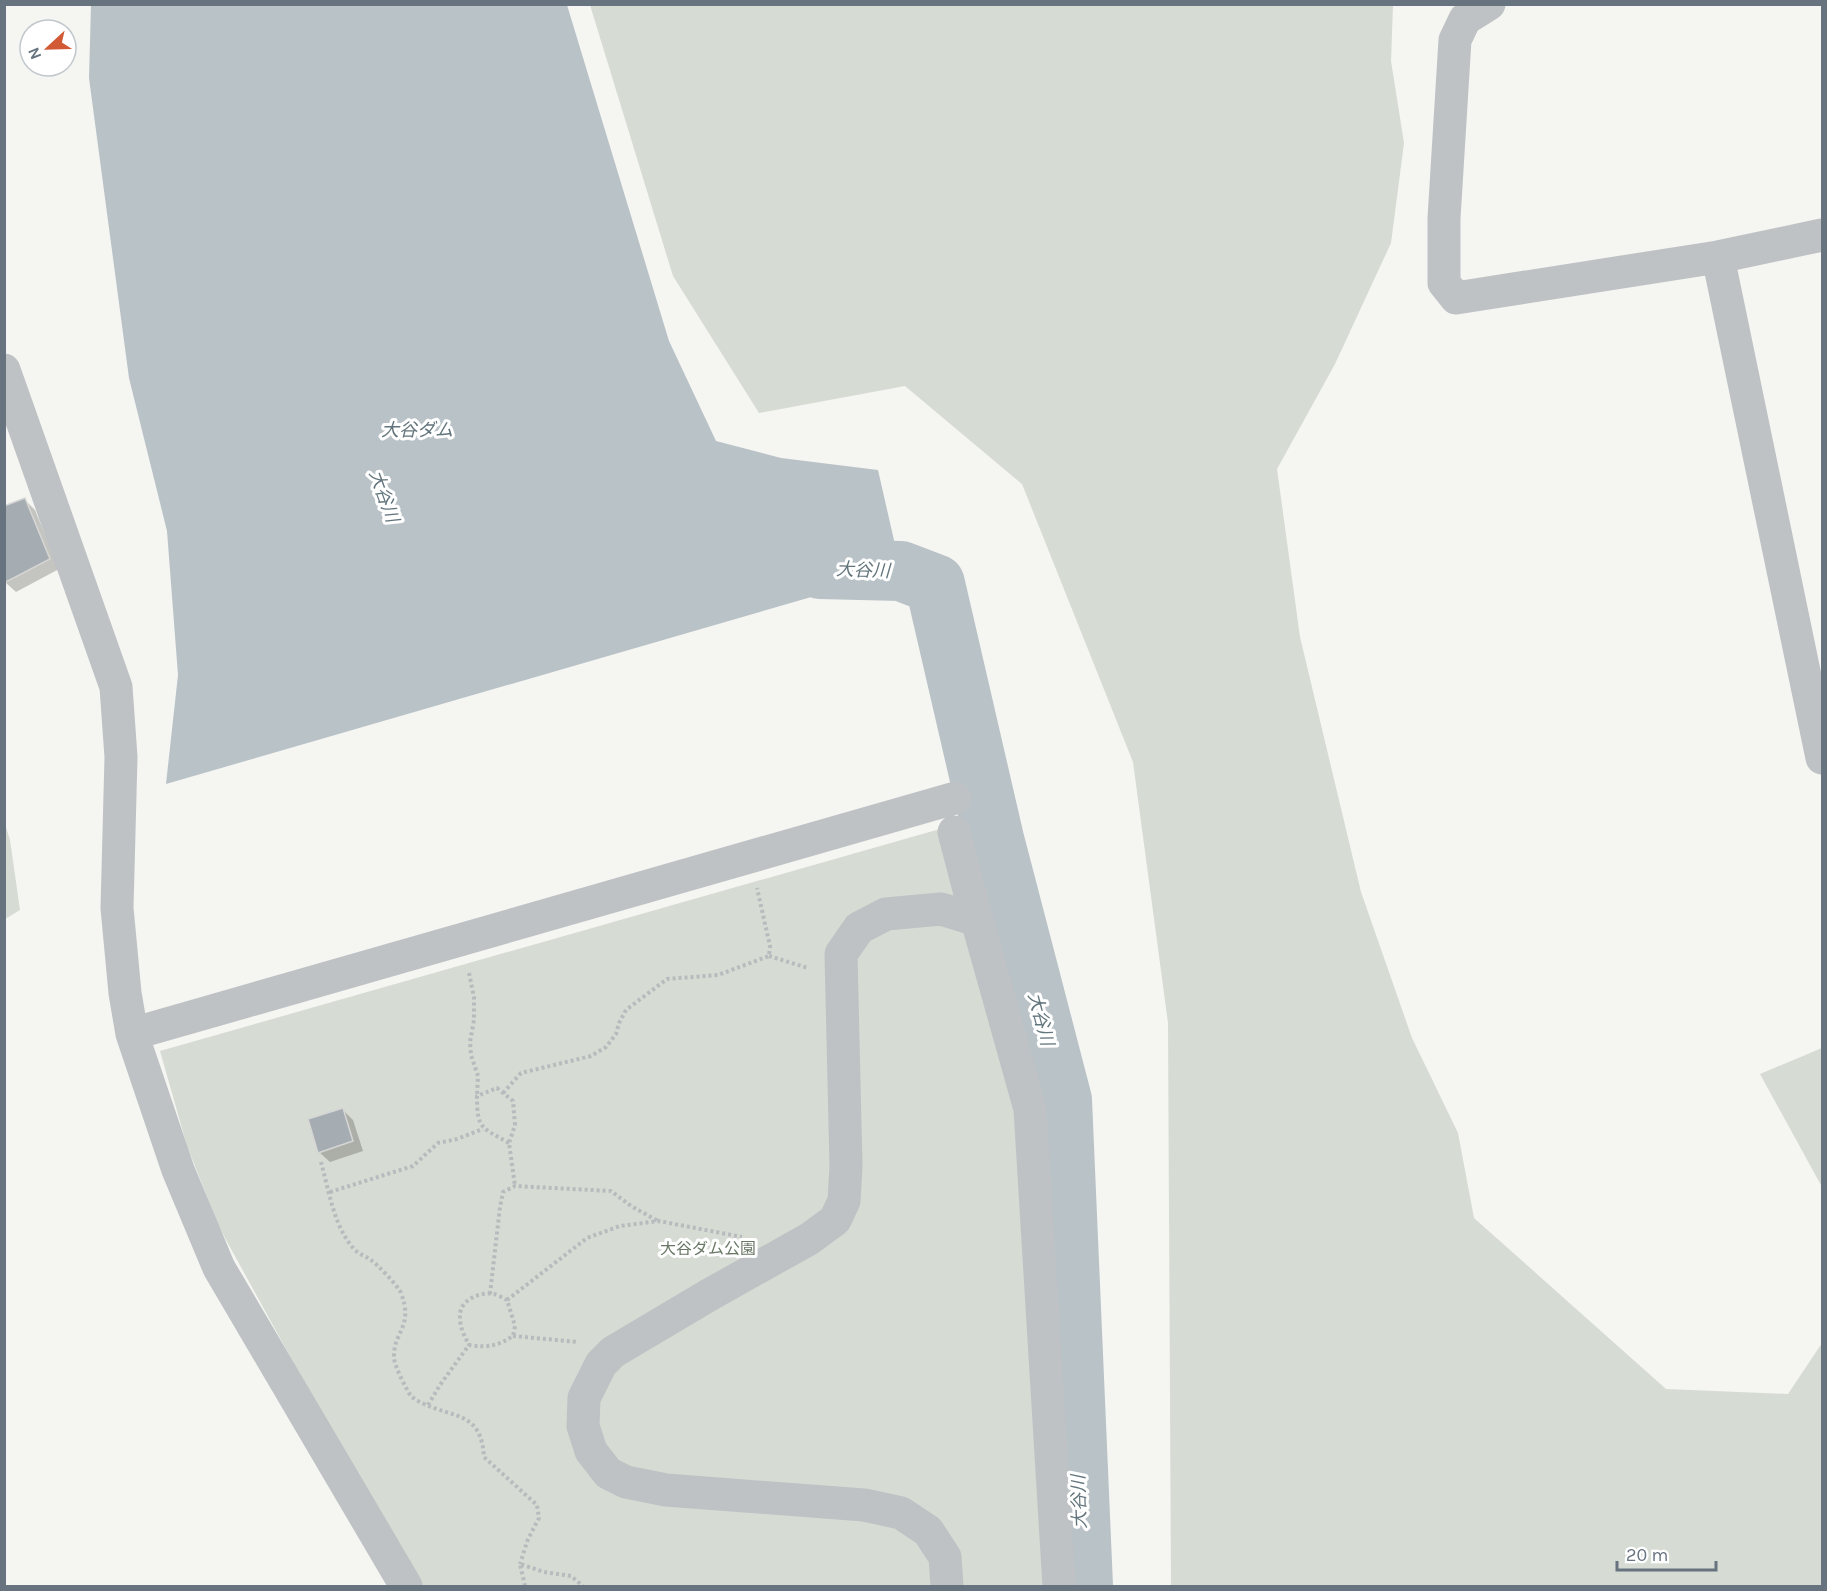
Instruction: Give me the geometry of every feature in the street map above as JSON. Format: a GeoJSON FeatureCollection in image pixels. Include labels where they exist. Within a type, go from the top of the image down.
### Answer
{"type":"FeatureCollection","features":[{"type":"Feature","properties":{"kind":"street"},"geometry":{"type":"LineString","coordinates":[[1489,4],[1465,19],[1455,40],[1444,218],[1444,283],[1456,298],[1718,257],[1822,236]]}},
{"type":"Feature","properties":{"kind":"street"},"geometry":{"type":"LineString","coordinates":[[1718,257],[1822,758]]}},
{"type":"Feature","properties":{"kind":"street"},"geometry":{"type":"LineString","coordinates":[[4,370],[116,687],[121,757],[117,908],[125,993],[132,1034],[178,1170],[219,1268],[406,1587]]}},
{"type":"Feature","properties":{"kind":"street"},"geometry":{"type":"LineString","coordinates":[[132,1034],[955,798]]}},
{"type":"Feature","properties":{"kind":"street"},"geometry":{"type":"LineString","coordinates":[[954,832],[1030,1108],[1059,1587]]}},
{"type":"Feature","properties":{"kind":"street"},"geometry":{"type":"LineString","coordinates":[[947,1587],[945,1557],[928,1531],[901,1513],[864,1505],[666,1490],[626,1482],[608,1473],[591,1451],[583,1426],[584,1398],[602,1364],[618,1349],[809,1239],[835,1220],[844,1200],[846,1166],[841,954],[859,928],[886,914],[941,909],[977,920]]}},
{"type":"Feature","properties":{"kind":"path"},"geometry":{"type":"LineString","coordinates":[[750,857],[770,946],[769,956]]}},
{"type":"Feature","properties":{"kind":"path"},"geometry":{"type":"LineString","coordinates":[[460,940],[474,998],[474,1020],[470,1042],[478,1076],[477,1118],[483,1129],[509,1143]]}},
{"type":"Feature","properties":{"kind":"path"},"geometry":{"type":"LineString","coordinates":[[503,1093],[520,1073],[591,1056],[606,1047],[616,1034],[626,1010],[667,978],[718,975],[769,956],[841,977]]}},
{"type":"Feature","properties":{"kind":"path"},"geometry":{"type":"LineString","coordinates":[[477,1096],[497,1088],[513,1101],[515,1125],[509,1143],[515,1186]]}},
{"type":"Feature","properties":{"kind":"path"},"geometry":{"type":"LineString","coordinates":[[330,1192],[413,1166],[438,1143],[457,1139],[483,1129]]}},
{"type":"Feature","properties":{"kind":"path"},"geometry":{"type":"LineString","coordinates":[[321,1162],[339,1223],[350,1243],[357,1252],[384,1271],[400,1290],[407,1313],[394,1359],[412,1398],[466,1419],[476,1426],[483,1442],[484,1457],[537,1505],[539,1518],[528,1539],[520,1564],[525,1587]]}},
{"type":"Feature","properties":{"kind":"path"},"geometry":{"type":"LineString","coordinates":[[490,1294],[503,1192],[515,1186],[611,1191],[631,1206],[659,1221],[715,1234],[763,1240],[790,1250]]}},
{"type":"Feature","properties":{"kind":"path"},"geometry":{"type":"LineString","coordinates":[[507,1300],[587,1238],[620,1226],[659,1221]]}},
{"type":"Feature","properties":{"kind":"path"},"geometry":{"type":"LineString","coordinates":[[469,1346],[462,1331],[459,1316],[463,1305],[475,1296],[490,1294],[507,1300]]}},
{"type":"Feature","properties":{"kind":"path"},"geometry":{"type":"LineString","coordinates":[[507,1300],[515,1326],[513,1336]]}},
{"type":"Feature","properties":{"kind":"path"},"geometry":{"type":"LineString","coordinates":[[469,1346],[484,1348],[501,1344],[513,1336],[559,1339],[618,1349]]}},
{"type":"Feature","properties":{"kind":"path"},"geometry":{"type":"LineString","coordinates":[[428,1406],[456,1361],[469,1346]]}},
{"type":"Feature","properties":{"kind":"path"},"geometry":{"type":"LineString","coordinates":[[520,1564],[544,1572],[571,1576],[583,1587]]}},
{"type":"Feature","properties":{"kind":"green space"},"geometry":{"type":"Polygon","coordinates":[[[590,5],[1393,5],[1391,61],[1404,143],[1391,243],[1335,364],[1277,469],[1300,637],[1361,892],[1412,1038],[1458,1133],[1474,1218],[1666,1389],[1788,1394],[1822,1343],[1822,1586],[1171,1586],[1168,1023],[1133,762],[1022,484],[905,386],[759,413],[673,276],[590,5]]]}},
{"type":"Feature","properties":{"kind":"green space","name":"大谷ダム公園"},"geometry":{"type":"Polygon","coordinates":[[[961,823],[1039,1097],[1069,1586],[416,1586],[219,1227],[187,1146],[160,1051],[961,823]]]}},
{"type":"Feature","properties":{"kind":"green space"},"geometry":{"type":"Polygon","coordinates":[[[5,824],[10,840],[20,910],[5,919],[5,824]]]}},
{"type":"Feature","properties":{"kind":"green space"},"geometry":{"type":"Polygon","coordinates":[[[1822,1048],[1822,1187],[1760,1074],[1822,1048]]]}},
{"type":"Feature","properties":{"kind":"water","name":"大谷ダム"},"geometry":{"type":"Polygon","coordinates":[[[91,5],[567,5],[669,341],[716,441],[781,458],[878,470],[901,571],[166,784],[178,675],[167,531],[129,378],[89,78],[91,5]]]}},
{"type":"Feature","properties":{"kind":"building"},"geometry":{"type":"Polygon","coordinates":[[[25,498],[50,559],[4,583],[4,506],[25,498]]]}},
{"type":"Feature","properties":{"kind":"building"},"geometry":{"type":"Polygon","coordinates":[[[343,1108],[353,1141],[318,1153],[308,1119],[343,1108]]]}},
{"type":"Feature","properties":{"kind":"waterway","name":"大谷川"},"geometry":{"type":"LineString","coordinates":[[820,569],[901,571],[935,584],[994,839],[1062,1100],[1083,1586]]}}]}
